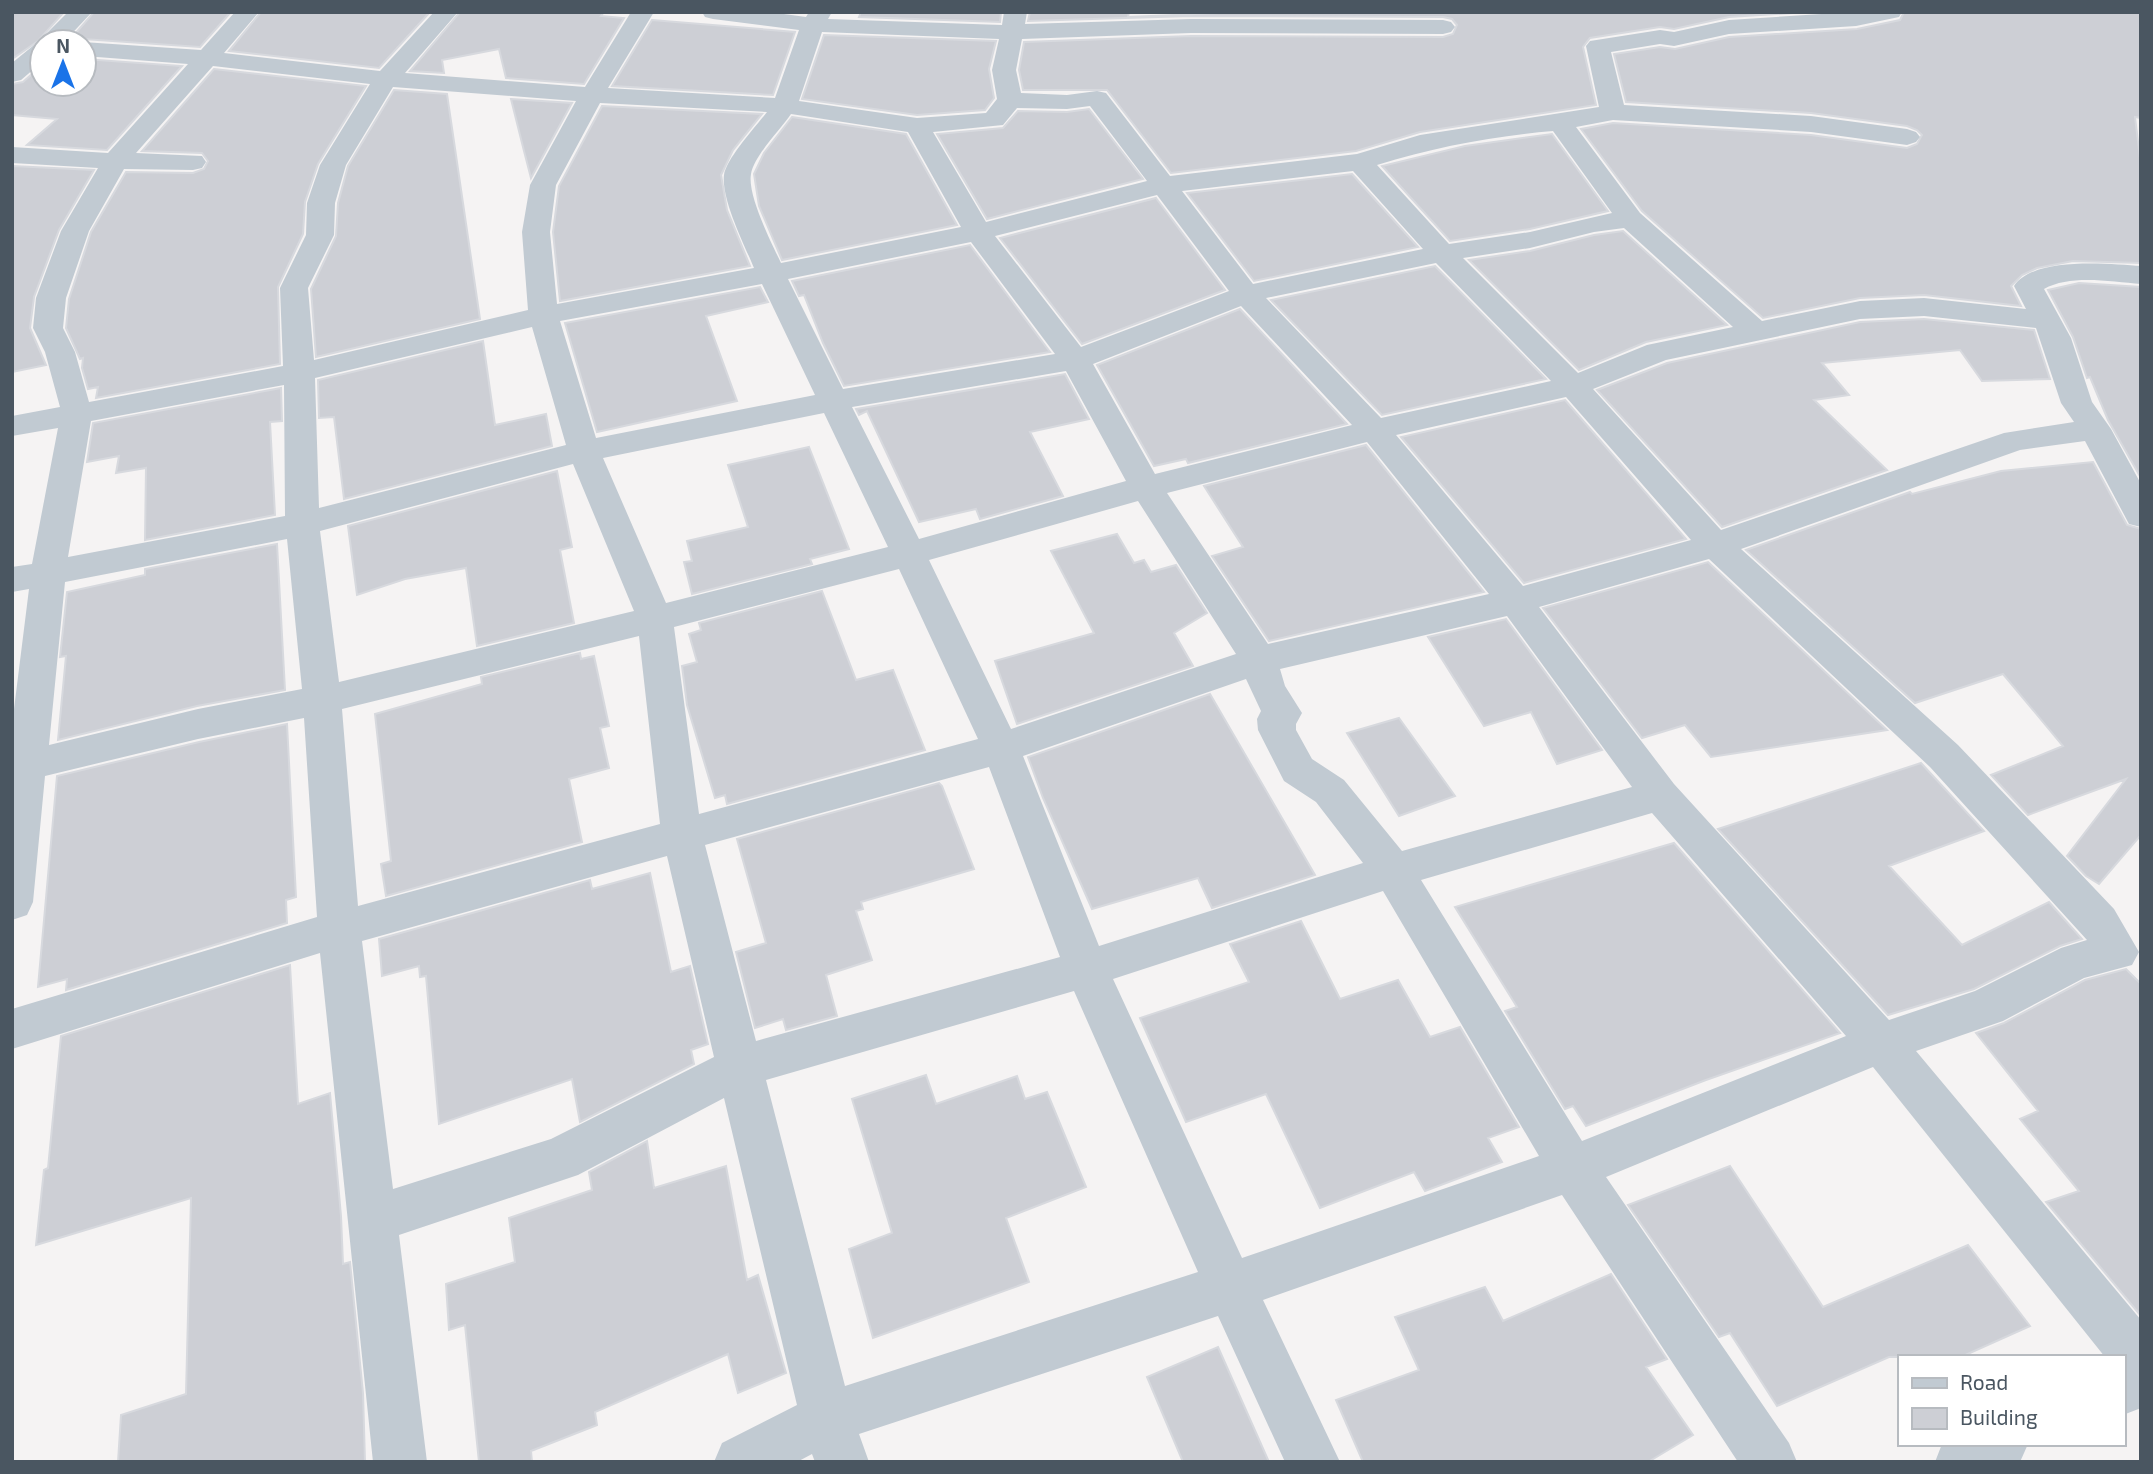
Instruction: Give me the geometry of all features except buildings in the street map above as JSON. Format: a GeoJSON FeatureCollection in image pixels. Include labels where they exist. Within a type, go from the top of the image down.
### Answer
{"type":"FeatureCollection","features":[{"type":"Feature","properties":{"kind":"street"},"geometry":{"type":"LineString","coordinates":[[65,28],[81,12]]}},
{"type":"Feature","properties":{"kind":"street"},"geometry":{"type":"LineString","coordinates":[[12,902],[20,767],[48,573],[77,413],[60,352],[48,328],[51,298],[75,231],[115,161],[248,12]]}},
{"type":"Feature","properties":{"kind":"street"},"geometry":{"type":"LineString","coordinates":[[400,1462],[339,929],[322,700],[302,524],[302,419],[294,288],[320,235],[321,203],[333,164],[386,79],[447,12]]}},
{"type":"Feature","properties":{"kind":"street"},"geometry":{"type":"LineString","coordinates":[[643,12],[592,95],[543,185],[536,232],[542,314],[583,451],[655,619],[682,835],[834,1440]]}},
{"type":"Feature","properties":{"kind":"street"},"geometry":{"type":"LineString","coordinates":[[713,12],[817,19],[1014,22],[1382,19],[1443,27]]}},
{"type":"Feature","properties":{"kind":"street"},"geometry":{"type":"LineString","coordinates":[[1613,112],[1598,46],[1641,42],[1660,37],[1674,39],[1729,27],[1856,19],[1891,12]]}},
{"type":"Feature","properties":{"kind":"street"},"geometry":{"type":"LineString","coordinates":[[1663,15],[1674,39]]}},
{"type":"Feature","properties":{"kind":"street"},"geometry":{"type":"LineString","coordinates":[[817,19],[785,106],[751,149],[737,175],[744,212],[771,274],[1001,748],[1086,969],[1230,1287],[1313,1462]]}},
{"type":"Feature","properties":{"kind":"street"},"geometry":{"type":"LineString","coordinates":[[98,49],[206,58],[386,79],[785,106],[917,126],[994,120],[1010,100],[1004,70],[1014,22]]}},
{"type":"Feature","properties":{"kind":"street"},"geometry":{"type":"LineString","coordinates":[[12,75],[28,61]]}},
{"type":"Feature","properties":{"kind":"street"},"geometry":{"type":"LineString","coordinates":[[1010,100],[1067,102],[1097,98],[1246,294],[1374,430],[1515,601],[1660,795],[1881,1043],[2141,1361]]}},
{"type":"Feature","properties":{"kind":"street"},"geometry":{"type":"LineString","coordinates":[[12,426],[298,373],[542,314],[771,274],[978,232],[1164,185],[1360,162],[1420,143],[1512,127],[1560,123],[1613,112],[1811,124],[1907,138]]}},
{"type":"Feature","properties":{"kind":"street"},"geometry":{"type":"LineString","coordinates":[[1560,123],[1630,219],[1756,332]]}},
{"type":"Feature","properties":{"kind":"street"},"geometry":{"type":"LineString","coordinates":[[917,126],[978,232],[1075,360],[1146,487],[1259,660],[1267,689],[1283,713],[1276,719],[1278,730],[1298,770],[1330,791],[1393,871],[1572,1168],[1770,1462]]}},
{"type":"Feature","properties":{"kind":"street"},"geometry":{"type":"LineString","coordinates":[[12,155],[192,162]]}},
{"type":"Feature","properties":{"kind":"street"},"geometry":{"type":"LineString","coordinates":[[741,1462],[834,1440],[1230,1287],[1572,1168],[1881,1043],[1986,1007],[2076,961],[2117,952],[2099,922],[1944,756],[1716,545],[1573,386],[1442,253],[1360,162]]}},
{"type":"Feature","properties":{"kind":"street"},"geometry":{"type":"LineString","coordinates":[[12,580],[302,524],[583,451],[832,401],[1075,360],[1246,294],[1442,253],[1530,240],[1593,223],[1630,219]]}},
{"type":"Feature","properties":{"kind":"street"},"geometry":{"type":"LineString","coordinates":[[2141,275],[2100,272],[2040,277],[2028,286],[2056,338],[2077,403],[2095,429],[2141,516]]}},
{"type":"Feature","properties":{"kind":"street"},"geometry":{"type":"LineString","coordinates":[[20,767],[198,724],[322,700],[655,619],[909,554],[1146,487],[1374,430],[1573,386],[1658,352],[1860,310],[1924,307],[2045,320]]}},
{"type":"Feature","properties":{"kind":"street"},"geometry":{"type":"LineString","coordinates":[[12,1029],[339,929],[1001,748],[1259,660],[1515,601],[1716,545],[2015,440],[2095,429]]}},
{"type":"Feature","properties":{"kind":"street"},"geometry":{"type":"LineString","coordinates":[[372,1220],[561,1159],[739,1067],[1086,969],[1393,871],[1660,795]]}},
{"type":"Feature","properties":{"kind":"street"},"geometry":{"type":"LineString","coordinates":[[2125,1388],[2141,1381]]}},
{"type":"Feature","properties":{"kind":"street"},"geometry":{"type":"LineString","coordinates":[[1962,1462],[1997,1446]]}}]}
